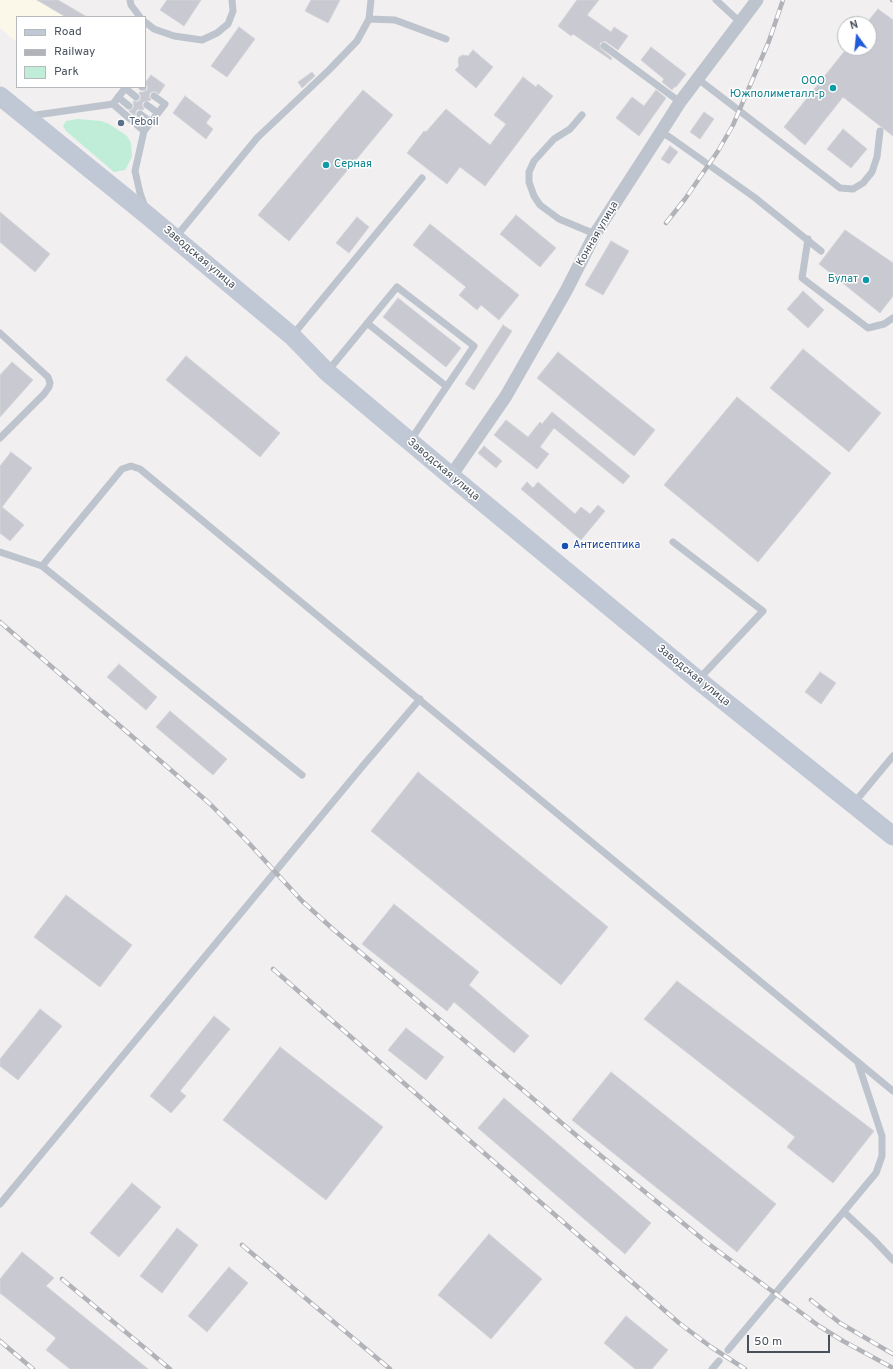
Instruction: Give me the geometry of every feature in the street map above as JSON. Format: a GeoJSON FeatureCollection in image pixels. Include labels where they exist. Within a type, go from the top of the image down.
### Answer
{"type":"FeatureCollection","features":[{"type":"Feature","properties":{"kind":"street","name":"Конная улица"},"geometry":{"type":"LineString","coordinates":[[451,476],[506,396],[566,292],[595,234],[660,132],[680,102],[757,0]]}},
{"type":"Feature","properties":{"kind":"street","name":"Заводская улица"},"geometry":{"type":"LineString","coordinates":[[0,96],[175,238],[292,336],[327,372],[409,442],[698,680],[854,803],[893,836]]}},
{"type":"Feature","properties":{"kind":"lane"},"geometry":{"type":"LineString","coordinates":[[130,0],[131,5],[139,16]]}},
{"type":"Feature","properties":{"kind":"lane"},"geometry":{"type":"LineString","coordinates":[[146,23],[154,29],[174,36],[202,40],[218,33],[228,24],[233,11],[232,0]]}},
{"type":"Feature","properties":{"kind":"lane"},"geometry":{"type":"LineString","coordinates":[[175,238],[257,138],[358,41],[369,19],[371,0]]}},
{"type":"Feature","properties":{"kind":"lane"},"geometry":{"type":"LineString","coordinates":[[716,0],[740,22]]}},
{"type":"Feature","properties":{"kind":"lane"},"geometry":{"type":"LineString","coordinates":[[369,19],[395,20],[446,39]]}},
{"type":"Feature","properties":{"kind":"lane"},"geometry":{"type":"LineString","coordinates":[[604,46],[680,102]]}},
{"type":"Feature","properties":{"kind":"lane"},"geometry":{"type":"LineString","coordinates":[[698,79],[789,151],[820,172],[840,188],[853,189],[863,183],[872,172],[877,157],[880,131]]}},
{"type":"Feature","properties":{"kind":"lane"},"geometry":{"type":"LineString","coordinates":[[27,117],[113,104],[126,88],[136,97]]}},
{"type":"Feature","properties":{"kind":"lane"},"geometry":{"type":"LineString","coordinates":[[147,215],[135,171],[144,131],[165,104],[154,96]]}},
{"type":"Feature","properties":{"kind":"lane"},"geometry":{"type":"LineString","coordinates":[[118,97],[129,106]]}},
{"type":"Feature","properties":{"kind":"lane"},"geometry":{"type":"LineString","coordinates":[[113,104],[144,131]]}},
{"type":"Feature","properties":{"kind":"lane"},"geometry":{"type":"LineString","coordinates":[[147,105],[158,113]]}},
{"type":"Feature","properties":{"kind":"lane"},"geometry":{"type":"LineString","coordinates":[[140,114],[151,122]]}},
{"type":"Feature","properties":{"kind":"lane"},"geometry":{"type":"LineString","coordinates":[[582,115],[570,129],[554,139],[534,161],[529,172],[530,182],[534,196],[540,205],[559,219],[595,234]]}},
{"type":"Feature","properties":{"kind":"lane"},"geometry":{"type":"LineString","coordinates":[[660,132],[671,138],[754,197],[821,251]]}},
{"type":"Feature","properties":{"kind":"lane"},"geometry":{"type":"LineString","coordinates":[[292,336],[422,178]]}},
{"type":"Feature","properties":{"kind":"lane"},"geometry":{"type":"LineString","coordinates":[[808,239],[802,278],[868,328],[884,324],[893,318]]}},
{"type":"Feature","properties":{"kind":"lane"},"geometry":{"type":"LineString","coordinates":[[327,372],[397,287],[474,346],[409,442]]}},
{"type":"Feature","properties":{"kind":"lane"},"geometry":{"type":"LineString","coordinates":[[367,323],[446,386]]}},
{"type":"Feature","properties":{"kind":"lane"},"geometry":{"type":"LineString","coordinates":[[0,333],[48,377],[50,383],[44,394],[0,438]]}},
{"type":"Feature","properties":{"kind":"lane"},"geometry":{"type":"LineString","coordinates":[[42,566],[122,469],[131,466],[140,469],[893,1090]]}},
{"type":"Feature","properties":{"kind":"lane"},"geometry":{"type":"LineString","coordinates":[[673,542],[763,611],[698,680]]}},
{"type":"Feature","properties":{"kind":"lane"},"geometry":{"type":"LineString","coordinates":[[0,552],[42,566],[302,775]]}},
{"type":"Feature","properties":{"kind":"lane"},"geometry":{"type":"LineString","coordinates":[[0,1204],[361,768],[420,699]]}},
{"type":"Feature","properties":{"kind":"lane"},"geometry":{"type":"LineString","coordinates":[[854,803],[893,756]]}},
{"type":"Feature","properties":{"kind":"lane"},"geometry":{"type":"LineString","coordinates":[[728,1350],[876,1173],[882,1156],[882,1136],[858,1062]]}},
{"type":"Feature","properties":{"kind":"lane"},"geometry":{"type":"LineString","coordinates":[[844,1212],[893,1260]]}},
{"type":"Feature","properties":{"kind":"lane"},"geometry":{"type":"LineString","coordinates":[[712,1369],[719,1361]]}},
{"type":"Feature","properties":{"kind":"shaded area"},"geometry":{"type":"Polygon","coordinates":[[[0,0],[58,0],[85,16],[16,16],[16,41],[0,28],[0,0]]]}},
{"type":"Feature","properties":{"kind":"green space"},"geometry":{"type":"Polygon","coordinates":[[[78,119],[101,121],[109,124],[127,136],[131,143],[132,156],[125,170],[114,172],[66,131],[63,126],[66,121],[78,119]]]}},
{"type":"Feature","properties":{"kind":"building"},"geometry":{"type":"Polygon","coordinates":[[[37,0],[58,0],[85,16],[64,16],[37,0]]]}},
{"type":"Feature","properties":{"kind":"building"},"geometry":{"type":"Polygon","coordinates":[[[167,0],[201,0],[184,26],[160,10],[167,0]]]}},
{"type":"Feature","properties":{"kind":"building"},"geometry":{"type":"Polygon","coordinates":[[[311,0],[340,0],[328,23],[305,11],[311,0]]]}},
{"type":"Feature","properties":{"kind":"building"},"geometry":{"type":"Polygon","coordinates":[[[577,0],[599,0],[587,15],[611,32],[614,27],[628,36],[618,50],[605,41],[600,43],[600,48],[612,58],[611,60],[573,34],[571,36],[558,26],[577,0]]]}},
{"type":"Feature","properties":{"kind":"building"},"geometry":{"type":"Polygon","coordinates":[[[878,9],[893,20],[893,136],[843,97],[805,145],[784,127],[841,56],[877,56],[877,16],[872,16],[878,9]]]}},
{"type":"Feature","properties":{"kind":"building"},"geometry":{"type":"Polygon","coordinates":[[[239,27],[255,39],[227,77],[211,66],[239,27]]]}},
{"type":"Feature","properties":{"kind":"building"},"geometry":{"type":"Polygon","coordinates":[[[651,47],[686,74],[672,90],[662,82],[664,79],[641,60],[651,47]]]}},
{"type":"Feature","properties":{"kind":"building"},"geometry":{"type":"Polygon","coordinates":[[[473,50],[493,67],[476,88],[455,70],[459,66],[459,57],[463,55],[468,56],[473,50]]]}},
{"type":"Feature","properties":{"kind":"building"},"geometry":{"type":"Polygon","coordinates":[[[312,72],[315,76],[302,88],[298,82],[312,72]]]}},
{"type":"Feature","properties":{"kind":"building"},"geometry":{"type":"Polygon","coordinates":[[[151,75],[165,85],[159,94],[154,91],[150,93],[149,96],[151,100],[143,102],[142,105],[144,109],[138,109],[136,111],[135,116],[137,118],[129,111],[134,107],[133,101],[137,102],[140,100],[141,96],[139,93],[147,90],[148,87],[146,82],[151,75]]]}},
{"type":"Feature","properties":{"kind":"building"},"geometry":{"type":"Polygon","coordinates":[[[523,77],[536,87],[538,84],[553,96],[485,186],[460,167],[447,184],[407,153],[424,131],[426,132],[446,109],[490,145],[506,124],[494,115],[523,77]]]}},
{"type":"Feature","properties":{"kind":"building","name":"Серная"},"geometry":{"type":"Polygon","coordinates":[[[363,90],[393,115],[289,241],[258,215],[363,90]]]}},
{"type":"Feature","properties":{"kind":"building"},"geometry":{"type":"Polygon","coordinates":[[[656,90],[666,98],[639,136],[616,118],[632,97],[644,106],[656,90]]]}},
{"type":"Feature","properties":{"kind":"building"},"geometry":{"type":"Polygon","coordinates":[[[185,96],[211,116],[206,123],[213,129],[206,139],[173,113],[185,96]]]}},
{"type":"Feature","properties":{"kind":"building"},"geometry":{"type":"Polygon","coordinates":[[[704,112],[714,119],[700,139],[690,132],[704,112]]]}},
{"type":"Feature","properties":{"kind":"building"},"geometry":{"type":"Polygon","coordinates":[[[843,129],[867,149],[851,168],[827,149],[843,129]]]}},
{"type":"Feature","properties":{"kind":"building"},"geometry":{"type":"Polygon","coordinates":[[[670,146],[678,152],[669,164],[661,159],[670,146]]]}},
{"type":"Feature","properties":{"kind":"building"},"geometry":{"type":"Polygon","coordinates":[[[0,212],[50,254],[35,272],[0,242],[0,212]]]}},
{"type":"Feature","properties":{"kind":"building"},"geometry":{"type":"Polygon","coordinates":[[[516,215],[556,248],[540,267],[500,234],[516,215]]]}},
{"type":"Feature","properties":{"kind":"building"},"geometry":{"type":"Polygon","coordinates":[[[357,217],[369,227],[349,253],[336,243],[357,217]]]}},
{"type":"Feature","properties":{"kind":"building"},"geometry":{"type":"Polygon","coordinates":[[[430,224],[519,295],[499,320],[481,305],[477,310],[459,295],[466,287],[413,245],[430,224]]]}},
{"type":"Feature","properties":{"kind":"building","name":"Булат"},"geometry":{"type":"Polygon","coordinates":[[[845,230],[893,263],[893,296],[880,313],[819,264],[845,230]]]}},
{"type":"Feature","properties":{"kind":"building"},"geometry":{"type":"Polygon","coordinates":[[[611,241],[629,251],[603,295],[585,285],[611,241]]]}},
{"type":"Feature","properties":{"kind":"building"},"geometry":{"type":"Polygon","coordinates":[[[803,291],[824,310],[808,328],[787,309],[803,291]]]}},
{"type":"Feature","properties":{"kind":"building"},"geometry":{"type":"Polygon","coordinates":[[[398,298],[461,348],[446,367],[383,317],[398,298]]]}},
{"type":"Feature","properties":{"kind":"building"},"geometry":{"type":"Polygon","coordinates":[[[503,325],[512,331],[474,390],[465,384],[503,325]]]}},
{"type":"Feature","properties":{"kind":"building"},"geometry":{"type":"Polygon","coordinates":[[[803,349],[881,413],[849,452],[770,388],[803,349]]]}},
{"type":"Feature","properties":{"kind":"building"},"geometry":{"type":"Polygon","coordinates":[[[558,352],[655,430],[634,456],[537,378],[558,352]]]}},
{"type":"Feature","properties":{"kind":"building"},"geometry":{"type":"Polygon","coordinates":[[[186,356],[280,433],[260,457],[166,380],[186,356]]]}},
{"type":"Feature","properties":{"kind":"building"},"geometry":{"type":"Polygon","coordinates":[[[12,362],[33,380],[0,417],[0,375],[12,362]]]}},
{"type":"Feature","properties":{"kind":"building"},"geometry":{"type":"Polygon","coordinates":[[[737,397],[831,473],[758,562],[664,485],[737,397]]]}},
{"type":"Feature","properties":{"kind":"building"},"geometry":{"type":"Polygon","coordinates":[[[552,412],[630,476],[623,484],[554,428],[540,447],[549,454],[537,469],[494,435],[506,420],[528,437],[540,422],[542,424],[552,412]]]}},
{"type":"Feature","properties":{"kind":"building"},"geometry":{"type":"Polygon","coordinates":[[[484,446],[502,461],[496,468],[478,453],[484,446]]]}},
{"type":"Feature","properties":{"kind":"building"},"geometry":{"type":"Polygon","coordinates":[[[11,452],[32,468],[2,507],[24,525],[10,541],[0,533],[0,466],[11,452]]]}},
{"type":"Feature","properties":{"kind":"building"},"geometry":{"type":"Polygon","coordinates":[[[527,482],[533,488],[538,482],[575,514],[581,507],[590,514],[598,505],[605,511],[581,540],[521,489],[527,482]]]}},
{"type":"Feature","properties":{"kind":"building"},"geometry":{"type":"Polygon","coordinates":[[[119,664],[157,697],[146,710],[107,677],[119,664]]]}},
{"type":"Feature","properties":{"kind":"building"},"geometry":{"type":"Polygon","coordinates":[[[820,672],[836,683],[821,704],[805,692],[820,672]]]}},
{"type":"Feature","properties":{"kind":"building"},"geometry":{"type":"Polygon","coordinates":[[[170,711],[227,759],[213,775],[156,727],[170,711]]]}},
{"type":"Feature","properties":{"kind":"building"},"geometry":{"type":"Polygon","coordinates":[[[418,772],[608,927],[561,985],[371,831],[418,772]]]}},
{"type":"Feature","properties":{"kind":"building"},"geometry":{"type":"Polygon","coordinates":[[[66,895],[132,945],[100,987],[34,937],[66,895]]]}},
{"type":"Feature","properties":{"kind":"building"},"geometry":{"type":"Polygon","coordinates":[[[394,904],[479,972],[469,985],[529,1036],[514,1053],[454,1002],[447,1011],[362,944],[394,904]]]}},
{"type":"Feature","properties":{"kind":"building"},"geometry":{"type":"Polygon","coordinates":[[[677,981],[874,1131],[833,1183],[787,1147],[795,1137],[644,1019],[677,981]]]}},
{"type":"Feature","properties":{"kind":"building"},"geometry":{"type":"Polygon","coordinates":[[[40,1009],[62,1026],[18,1080],[0,1066],[0,1059],[40,1009]]]}},
{"type":"Feature","properties":{"kind":"building"},"geometry":{"type":"Polygon","coordinates":[[[214,1016],[230,1029],[180,1091],[186,1096],[171,1113],[150,1096],[214,1016]]]}},
{"type":"Feature","properties":{"kind":"building"},"geometry":{"type":"Polygon","coordinates":[[[406,1028],[444,1057],[426,1080],[388,1050],[406,1028]]]}},
{"type":"Feature","properties":{"kind":"building"},"geometry":{"type":"Polygon","coordinates":[[[280,1047],[383,1127],[326,1200],[223,1120],[280,1047]]]}},
{"type":"Feature","properties":{"kind":"building"},"geometry":{"type":"Polygon","coordinates":[[[611,1072],[776,1204],[737,1252],[572,1120],[611,1072]]]}},
{"type":"Feature","properties":{"kind":"building"},"geometry":{"type":"Polygon","coordinates":[[[504,1098],[651,1223],[625,1254],[478,1128],[504,1098]]]}},
{"type":"Feature","properties":{"kind":"building"},"geometry":{"type":"Polygon","coordinates":[[[132,1183],[161,1207],[119,1257],[90,1233],[132,1183]]]}},
{"type":"Feature","properties":{"kind":"building"},"geometry":{"type":"Polygon","coordinates":[[[177,1228],[198,1245],[162,1293],[140,1276],[177,1228]]]}},
{"type":"Feature","properties":{"kind":"building"},"geometry":{"type":"Polygon","coordinates":[[[489,1234],[542,1279],[491,1339],[438,1295],[489,1234]]]}},
{"type":"Feature","properties":{"kind":"building"},"geometry":{"type":"Polygon","coordinates":[[[22,1252],[54,1278],[46,1286],[148,1369],[70,1369],[46,1350],[56,1338],[0,1293],[0,1279],[22,1252]]]}},
{"type":"Feature","properties":{"kind":"building"},"geometry":{"type":"Polygon","coordinates":[[[229,1267],[248,1283],[207,1332],[188,1316],[229,1267]]]}},
{"type":"Feature","properties":{"kind":"building"},"geometry":{"type":"Polygon","coordinates":[[[626,1316],[668,1350],[652,1369],[635,1369],[604,1343],[626,1316]]]}},
{"type":"Feature","properties":{"kind":"railway"},"geometry":{"type":"LineString","coordinates":[[666,223],[685,199],[718,151],[733,125],[769,41],[783,0]]}},
{"type":"Feature","properties":{"kind":"railway"},"geometry":{"type":"LineString","coordinates":[[0,622],[209,803],[246,840],[302,901],[334,930],[583,1141],[706,1242],[819,1326],[893,1368]]}},
{"type":"Feature","properties":{"kind":"railway"},"geometry":{"type":"LineString","coordinates":[[273,969],[679,1323],[711,1347],[745,1369]]}},
{"type":"Feature","properties":{"kind":"railway"},"geometry":{"type":"LineString","coordinates":[[242,1245],[390,1369]]}},
{"type":"Feature","properties":{"kind":"railway"},"geometry":{"type":"LineString","coordinates":[[62,1279],[170,1369]]}},
{"type":"Feature","properties":{"kind":"railway"},"geometry":{"type":"LineString","coordinates":[[811,1300],[840,1323],[893,1354]]}},
{"type":"Feature","properties":{"kind":"railway"},"geometry":{"type":"LineString","coordinates":[[0,1341],[33,1369]]}},
{"type":"Feature","properties":{"kind":"place","name":"ООО Южполиметалл-р"},"geometry":{"type":"Point","coordinates":[833,88]}},
{"type":"Feature","properties":{"kind":"place","name":"Teboil"},"geometry":{"type":"Point","coordinates":[121,123]}},
{"type":"Feature","properties":{"kind":"place","name":"Серная"},"geometry":{"type":"Point","coordinates":[326,165]}},
{"type":"Feature","properties":{"kind":"place","name":"Булат"},"geometry":{"type":"Point","coordinates":[866,280]}},
{"type":"Feature","properties":{"kind":"place","name":"Антисептика"},"geometry":{"type":"Point","coordinates":[565,546]}}]}
